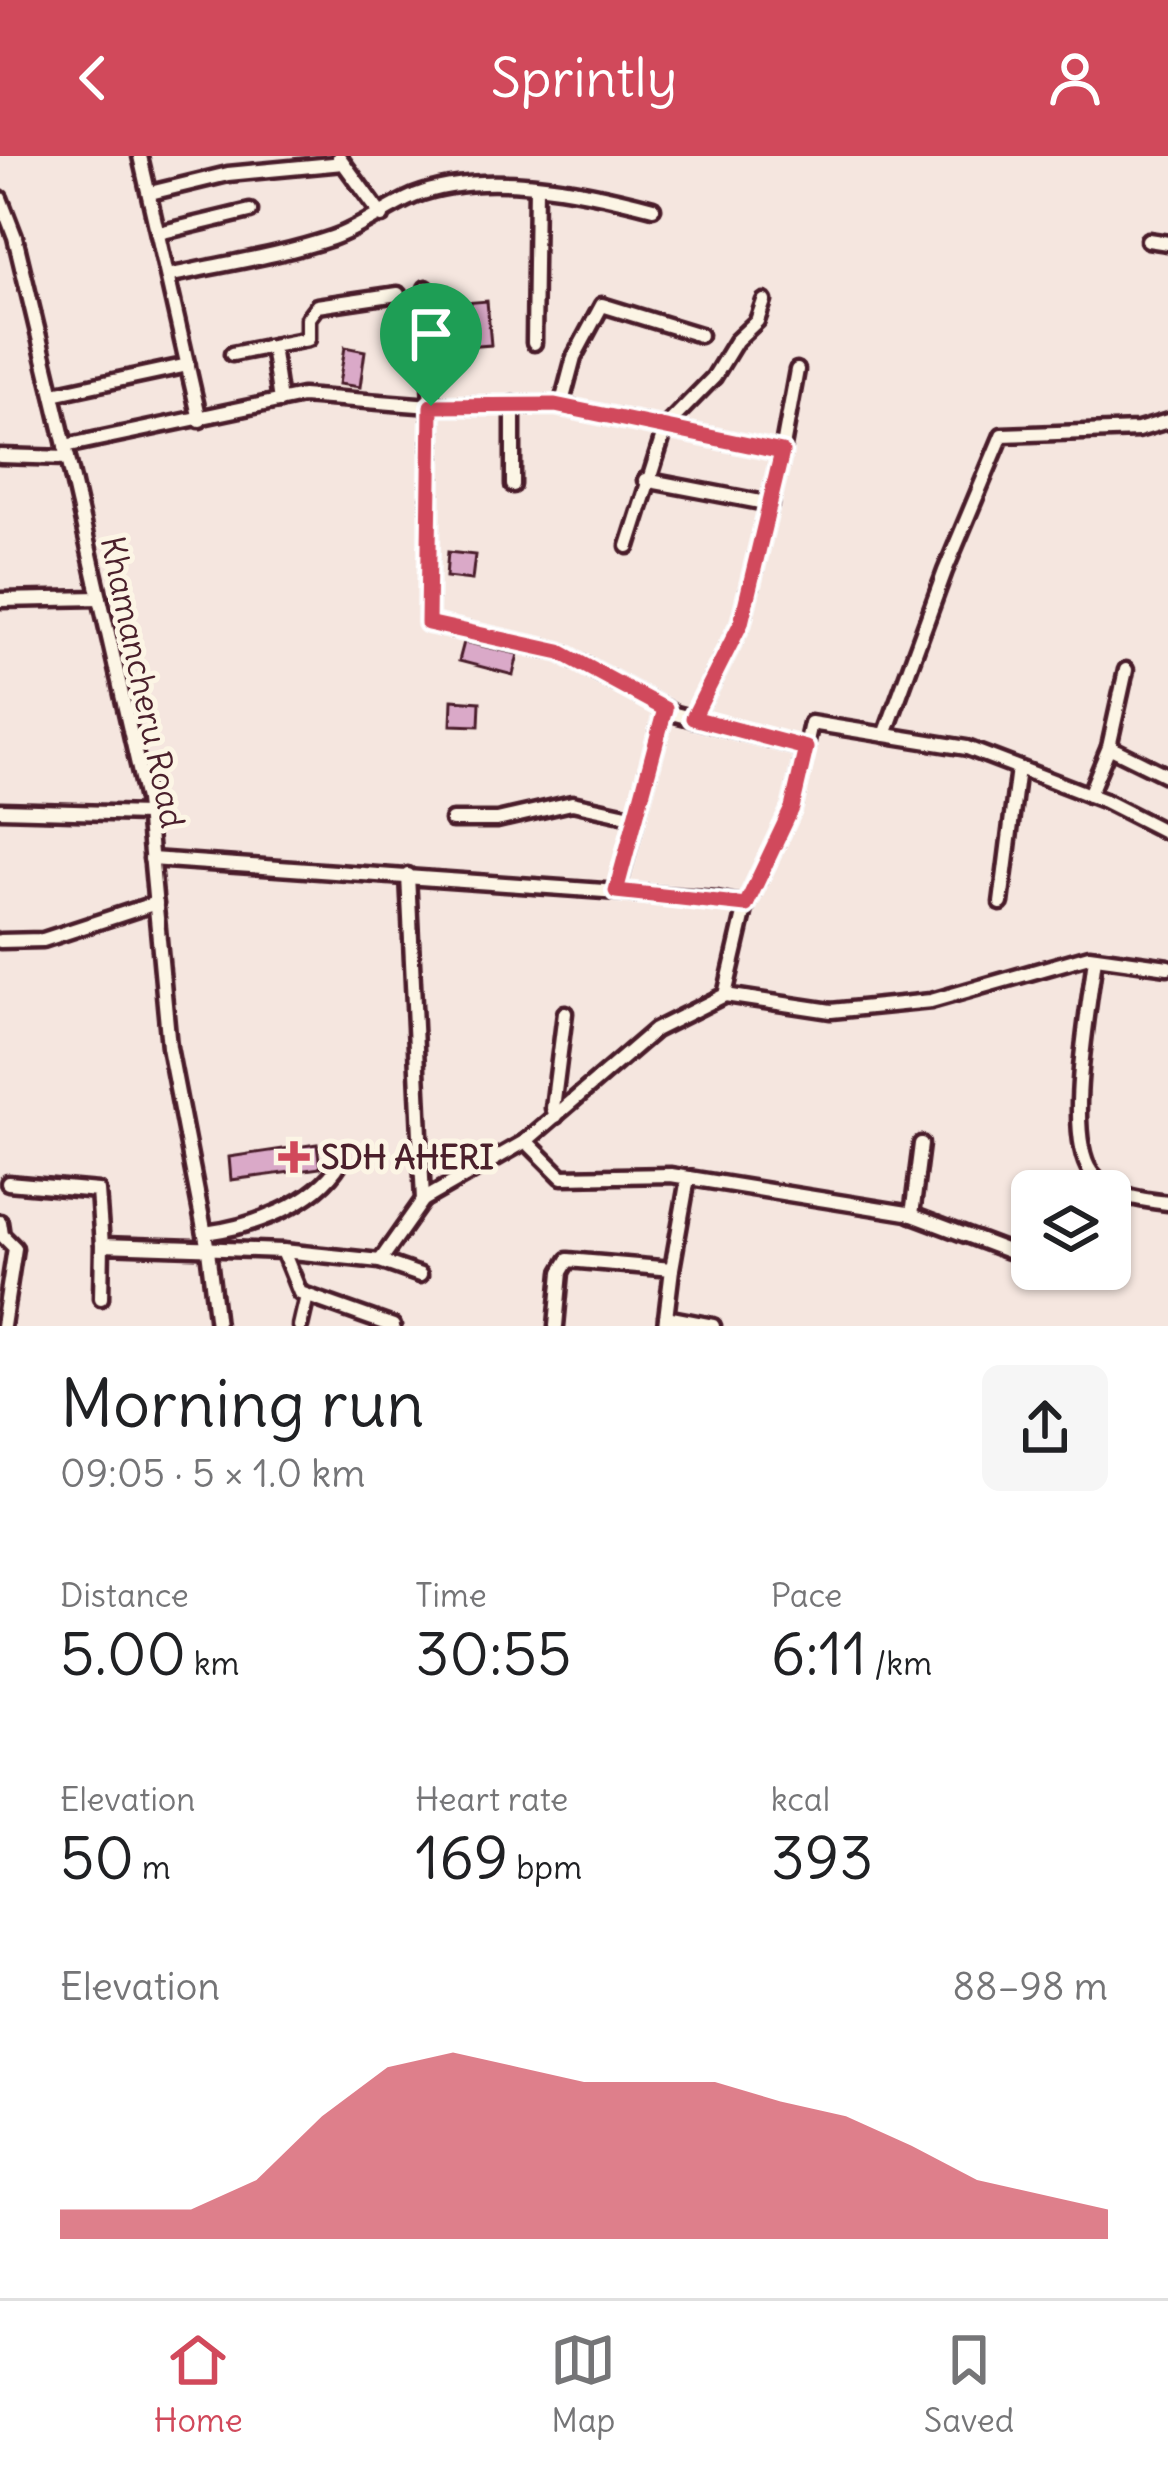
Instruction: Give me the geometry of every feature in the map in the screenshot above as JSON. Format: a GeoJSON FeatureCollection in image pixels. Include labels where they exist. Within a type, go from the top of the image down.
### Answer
{"type":"FeatureCollection","features":[{"type":"Feature","properties":{"kind":"street"},"geometry":{"type":"LineString","coordinates":[[140,156],[200,420]]}},
{"type":"Feature","properties":{"kind":"street"},"geometry":{"type":"LineString","coordinates":[[149,193],[228,174],[340,159],[382,216]]}},
{"type":"Feature","properties":{"kind":"street"},"geometry":{"type":"LineString","coordinates":[[534,344],[536,186]]}},
{"type":"Feature","properties":{"kind":"street"},"geometry":{"type":"LineString","coordinates":[[168,276],[331,238],[382,216],[413,196],[434,191],[536,186],[596,193],[653,208]]}},
{"type":"Feature","properties":{"kind":"street","name":"Khamancheru Road"},"geometry":{"type":"LineString","coordinates":[[0,198],[15,237],[67,452],[147,814],[169,1047],[208,1250],[217,1326]]}},
{"type":"Feature","properties":{"kind":"street"},"geometry":{"type":"LineString","coordinates":[[158,233],[250,211]]}},
{"type":"Feature","properties":{"kind":"street"},"geometry":{"type":"LineString","coordinates":[[1148,240],[1168,242]]}},
{"type":"Feature","properties":{"kind":"street"},"geometry":{"type":"LineString","coordinates":[[426,288],[431,406],[428,623],[560,652],[665,709],[806,748]]}},
{"type":"Feature","properties":{"kind":"street"},"geometry":{"type":"LineString","coordinates":[[232,354],[308,339],[308,318],[317,306],[398,294]]}},
{"type":"Feature","properties":{"kind":"street"},"geometry":{"type":"LineString","coordinates":[[628,546],[645,480],[666,426],[753,327],[764,301]]}},
{"type":"Feature","properties":{"kind":"street"},"geometry":{"type":"LineString","coordinates":[[561,406],[574,357],[602,305],[700,335]]}},
{"type":"Feature","properties":{"kind":"street"},"geometry":{"type":"LineString","coordinates":[[272,346],[280,401]]}},
{"type":"Feature","properties":{"kind":"street"},"geometry":{"type":"LineString","coordinates":[[52,394],[188,365]]}},
{"type":"Feature","properties":{"kind":"street"},"geometry":{"type":"LineString","coordinates":[[693,718],[741,623],[772,504],[797,370]]}},
{"type":"Feature","properties":{"kind":"street"},"geometry":{"type":"LineString","coordinates":[[0,456],[67,452],[302,396],[431,406],[561,406],[782,452]]}},
{"type":"Feature","properties":{"kind":"street"},"geometry":{"type":"LineString","coordinates":[[513,404],[513,485]]}},
{"type":"Feature","properties":{"kind":"street"},"geometry":{"type":"LineString","coordinates":[[885,735],[945,571],[1002,435],[1138,430],[1168,421]]}},
{"type":"Feature","properties":{"kind":"street"},"geometry":{"type":"LineString","coordinates":[[645,480],[772,504]]}},
{"type":"Feature","properties":{"kind":"street"},"geometry":{"type":"LineString","coordinates":[[0,600],[100,598]]}},
{"type":"Feature","properties":{"kind":"street"},"geometry":{"type":"LineString","coordinates":[[1089,795],[1109,747],[1126,670]]}},
{"type":"Feature","properties":{"kind":"street"},"geometry":{"type":"LineString","coordinates":[[616,891],[665,709]]}},
{"type":"Feature","properties":{"kind":"street"},"geometry":{"type":"LineString","coordinates":[[725,995],[746,905],[792,808],[811,723],[967,748],[1167,830]]}},
{"type":"Feature","properties":{"kind":"street"},"geometry":{"type":"LineString","coordinates":[[1109,747],[1168,776]]}},
{"type":"Feature","properties":{"kind":"street"},"geometry":{"type":"LineString","coordinates":[[1001,903],[1018,768]]}},
{"type":"Feature","properties":{"kind":"street"},"geometry":{"type":"LineString","coordinates":[[452,820],[497,820],[572,803],[636,817]]}},
{"type":"Feature","properties":{"kind":"street"},"geometry":{"type":"LineString","coordinates":[[0,810],[147,814]]}},
{"type":"Feature","properties":{"kind":"street"},"geometry":{"type":"LineString","coordinates":[[152,859],[616,891],[746,905]]}},
{"type":"Feature","properties":{"kind":"street"},"geometry":{"type":"LineString","coordinates":[[408,875],[423,1200]]}},
{"type":"Feature","properties":{"kind":"street"},"geometry":{"type":"LineString","coordinates":[[0,941],[43,940],[156,903]]}},
{"type":"Feature","properties":{"kind":"street"},"geometry":{"type":"LineString","coordinates":[[380,1261],[423,1200],[526,1141],[655,1030],[725,995],[831,1011],[931,1001],[1024,972],[1095,957],[1168,967]]}},
{"type":"Feature","properties":{"kind":"street"},"geometry":{"type":"LineString","coordinates":[[1095,957],[1080,1124],[1083,1152],[1089,1170],[1101,1183],[1124,1196],[1168,1203]]}},
{"type":"Feature","properties":{"kind":"street"},"geometry":{"type":"LineString","coordinates":[[556,1116],[553,1108],[565,1013]]}},
{"type":"Feature","properties":{"kind":"street"},"geometry":{"type":"LineString","coordinates":[[526,1141],[562,1177],[688,1178],[912,1215],[1011,1251]]}},
{"type":"Feature","properties":{"kind":"street"},"geometry":{"type":"LineString","coordinates":[[912,1215],[921,1144]]}},
{"type":"Feature","properties":{"kind":"street"},"geometry":{"type":"LineString","coordinates":[[205,1233],[267,1215],[317,1192],[340,1162]]}},
{"type":"Feature","properties":{"kind":"street"},"geometry":{"type":"LineString","coordinates":[[688,1178],[665,1322],[713,1326]]}},
{"type":"Feature","properties":{"kind":"street"},"geometry":{"type":"LineString","coordinates":[[8,1183],[98,1191],[101,1298]]}},
{"type":"Feature","properties":{"kind":"street"},"geometry":{"type":"LineString","coordinates":[[0,1222],[2,1235],[15,1248],[3,1326]]}},
{"type":"Feature","properties":{"kind":"street"},"geometry":{"type":"LineString","coordinates":[[102,1245],[284,1251],[380,1261],[420,1275]]}},
{"type":"Feature","properties":{"kind":"street"},"geometry":{"type":"LineString","coordinates":[[284,1251],[300,1293],[393,1326]]}},
{"type":"Feature","properties":{"kind":"street"},"geometry":{"type":"LineString","coordinates":[[556,1326],[561,1272],[568,1260],[672,1269]]}},
{"type":"Feature","properties":{"kind":"street"},"geometry":{"type":"LineString","coordinates":[[300,1326],[307,1296]]}},
{"type":"Feature","properties":{"kind":"building"},"geometry":{"type":"Polygon","coordinates":[[[487,301],[491,345],[439,349],[438,330],[465,328],[463,303],[487,301]]]}},
{"type":"Feature","properties":{"kind":"building"},"geometry":{"type":"Polygon","coordinates":[[[345,347],[365,351],[360,387],[339,384],[345,347]]]}},
{"type":"Feature","properties":{"kind":"building"},"geometry":{"type":"Polygon","coordinates":[[[448,552],[475,555],[472,580],[446,577],[448,552]]]}},
{"type":"Feature","properties":{"kind":"building"},"geometry":{"type":"Polygon","coordinates":[[[464,642],[518,654],[513,675],[459,661],[464,642]]]}},
{"type":"Feature","properties":{"kind":"building"},"geometry":{"type":"Polygon","coordinates":[[[452,700],[480,702],[479,726],[451,725],[452,700]]]}},
{"type":"Feature","properties":{"kind":"building"},"geometry":{"type":"Polygon","coordinates":[[[317,1144],[320,1168],[231,1180],[229,1157],[317,1144]]]}},
{"type":"Feature","properties":{"kind":"place","name":"SDH AHERI"},"geometry":{"type":"Point","coordinates":[294,1157]}},
{"type":"Feature","properties":{"kind":"route"},"geometry":{"type":"LineString","coordinates":[[555,405],[782,452],[741,623],[693,718],[806,748],[792,808],[746,905],[616,891],[665,709],[560,652],[428,623],[431,406],[555,405]]}}]}
